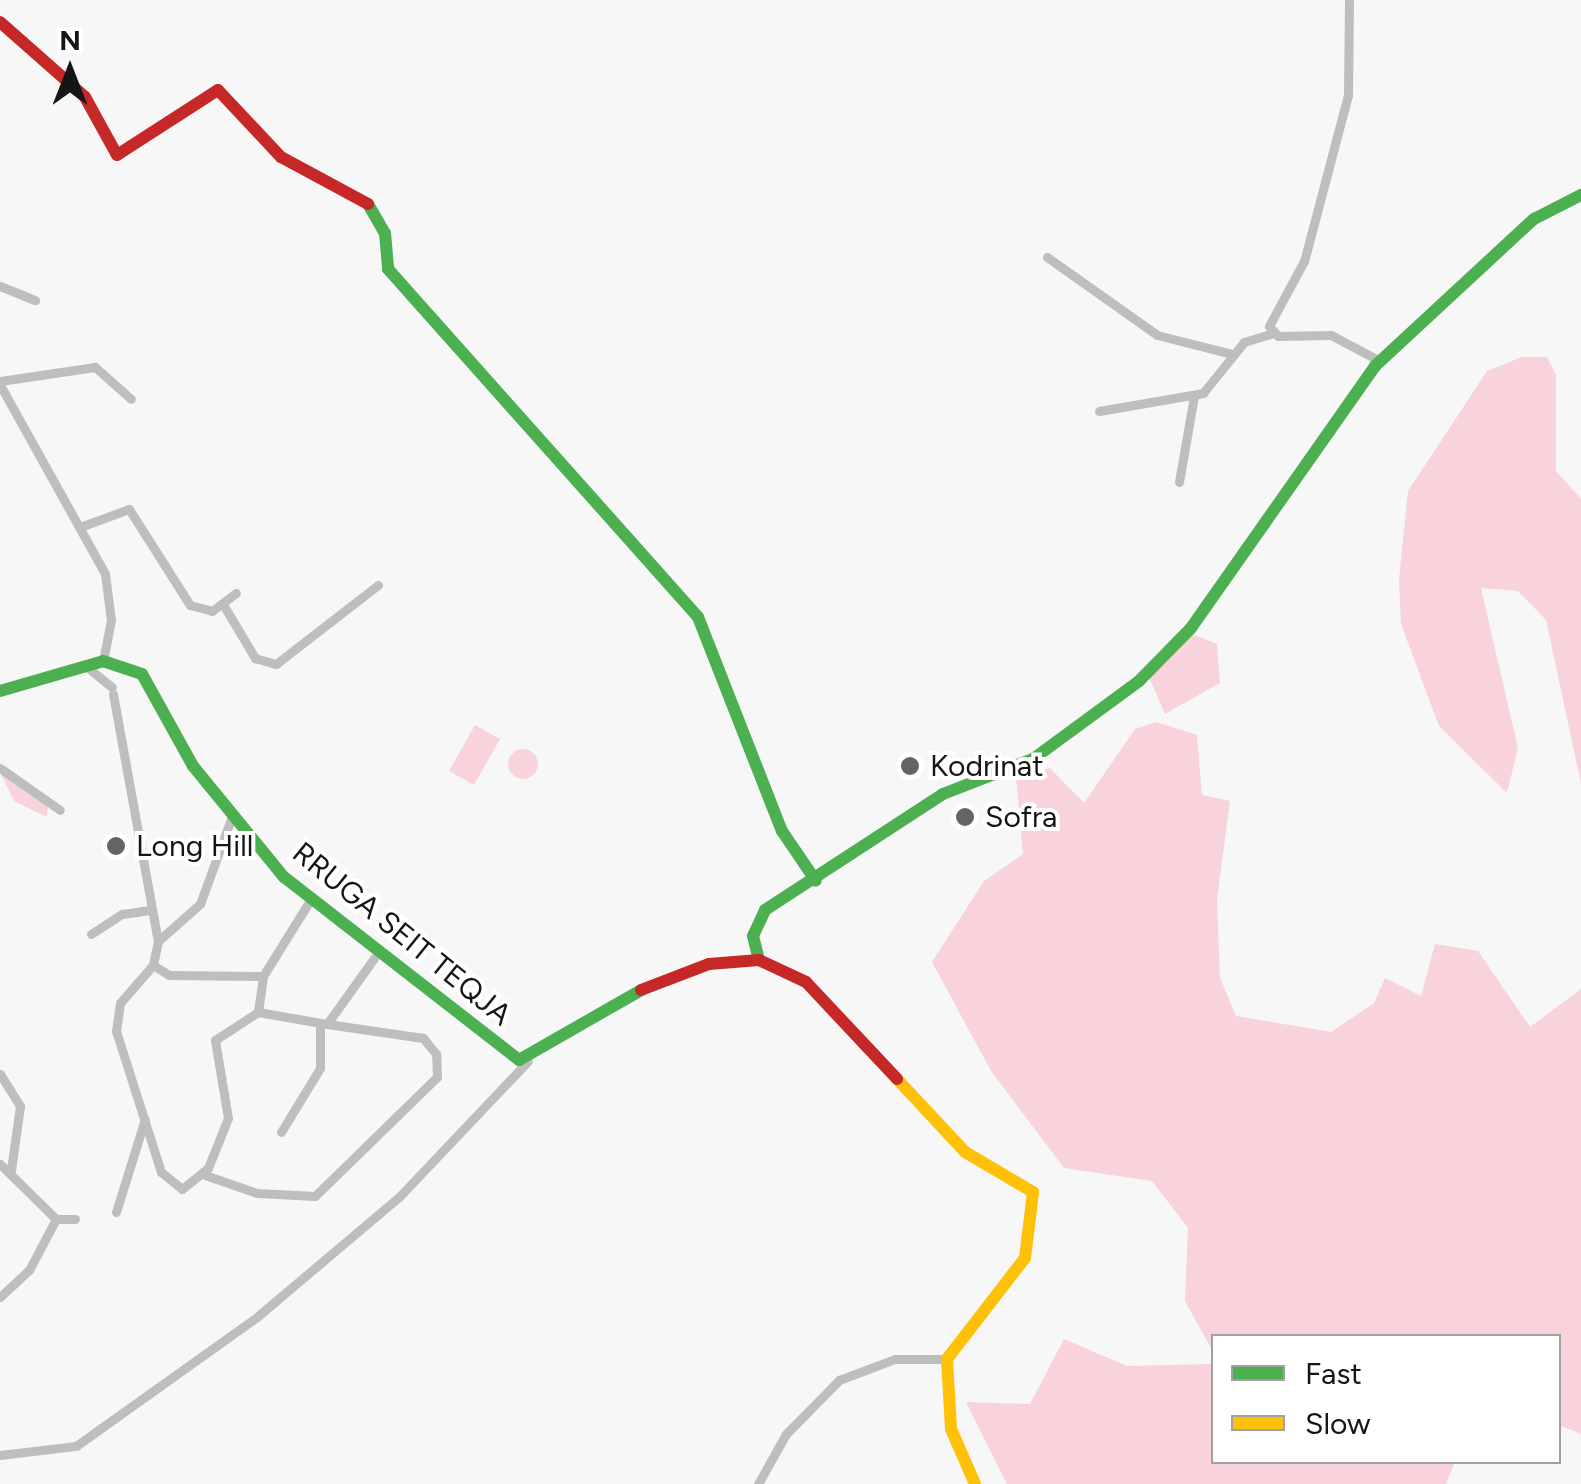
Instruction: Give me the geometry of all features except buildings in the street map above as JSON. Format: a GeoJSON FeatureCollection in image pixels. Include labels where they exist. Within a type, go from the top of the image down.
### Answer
{"type":"FeatureCollection","features":[{"type":"Feature","properties":{"kind":"street"},"geometry":{"type":"LineString","coordinates":[[1273,333],[1271,318],[1304,262],[1348,95],[1349,0]]}},
{"type":"Feature","properties":{"kind":"street"},"geometry":{"type":"LineString","coordinates":[[0,22],[85,96],[117,155],[197,96],[218,90],[281,157],[368,204],[384,233],[388,269],[698,617],[774,814],[816,881]]}},
{"type":"Feature","properties":{"kind":"street"},"geometry":{"type":"LineString","coordinates":[[974,1484],[951,1429],[947,1359],[1025,1258],[1033,1192],[966,1152],[816,991],[760,960],[758,918],[944,794],[1033,759],[1139,681],[1191,628],[1306,453],[1380,361],[1534,220],[1581,195]]}},
{"type":"Feature","properties":{"kind":"street"},"geometry":{"type":"LineString","coordinates":[[1047,257],[1158,335],[1232,354]]}},
{"type":"Feature","properties":{"kind":"street"},"geometry":{"type":"LineString","coordinates":[[0,286],[35,300]]}},
{"type":"Feature","properties":{"kind":"street"},"geometry":{"type":"LineString","coordinates":[[1179,482],[1194,396],[1232,354],[1273,333],[1331,335],[1380,361]]}},
{"type":"Feature","properties":{"kind":"street"},"geometry":{"type":"LineString","coordinates":[[0,691],[103,662],[110,596],[80,527],[65,515],[0,383],[95,367],[131,398]]}},
{"type":"Feature","properties":{"kind":"street"},"geometry":{"type":"LineString","coordinates":[[1098,412],[1194,396]]}},
{"type":"Feature","properties":{"kind":"street"},"geometry":{"type":"LineString","coordinates":[[80,527],[129,510],[190,605],[224,606]]}},
{"type":"Feature","properties":{"kind":"street"},"geometry":{"type":"LineString","coordinates":[[224,606],[255,658],[276,664],[378,585]]}},
{"type":"Feature","properties":{"kind":"street"},"geometry":{"type":"LineString","coordinates":[[224,606],[236,592]]}},
{"type":"Feature","properties":{"kind":"street","name":"RRUGA SEIT TEQJA"},"geometry":{"type":"LineString","coordinates":[[103,662],[152,683],[169,728],[232,816],[311,898],[528,1061],[635,992],[730,959],[760,960]]}},
{"type":"Feature","properties":{"kind":"street"},"geometry":{"type":"LineString","coordinates":[[88,668],[112,691],[158,941],[153,964],[115,1022],[166,1180],[182,1189],[202,1174],[228,1118],[216,1040],[258,1012],[422,1038],[436,1054],[437,1077],[315,1196],[257,1192],[202,1174]]}},
{"type":"Feature","properties":{"kind":"street"},"geometry":{"type":"LineString","coordinates":[[0,768],[60,810]]}},
{"type":"Feature","properties":{"kind":"street"},"geometry":{"type":"LineString","coordinates":[[158,941],[200,904],[232,816]]}},
{"type":"Feature","properties":{"kind":"street"},"geometry":{"type":"LineString","coordinates":[[258,1012],[263,976],[311,898]]}},
{"type":"Feature","properties":{"kind":"street"},"geometry":{"type":"LineString","coordinates":[[91,934],[122,914],[152,910]]}},
{"type":"Feature","properties":{"kind":"street"},"geometry":{"type":"LineString","coordinates":[[281,1132],[320,1068],[324,1024],[374,958]]}},
{"type":"Feature","properties":{"kind":"street"},"geometry":{"type":"LineString","coordinates":[[153,964],[169,975],[263,976]]}},
{"type":"Feature","properties":{"kind":"street"},"geometry":{"type":"LineString","coordinates":[[0,1455],[76,1446],[258,1316],[399,1197],[528,1061]]}},
{"type":"Feature","properties":{"kind":"street"},"geometry":{"type":"LineString","coordinates":[[0,1074],[20,1106],[4,1168],[56,1219],[75,1219]]}},
{"type":"Feature","properties":{"kind":"street"},"geometry":{"type":"LineString","coordinates":[[116,1212],[146,1116]]}},
{"type":"Feature","properties":{"kind":"street"},"geometry":{"type":"LineString","coordinates":[[0,1297],[29,1270],[56,1219]]}},
{"type":"Feature","properties":{"kind":"street"},"geometry":{"type":"LineString","coordinates":[[758,1484],[786,1434],[840,1380],[895,1360],[947,1359]]}},
{"type":"Feature","properties":{"kind":"shaded area"},"geometry":{"type":"Polygon","coordinates":[[[1522,357],[1547,357],[1556,375],[1556,471],[1581,499],[1581,784],[1546,620],[1518,591],[1481,588],[1518,748],[1507,793],[1439,726],[1401,624],[1399,579],[1408,491],[1487,371],[1522,357]]]}},
{"type":"Feature","properties":{"kind":"shaded area"},"geometry":{"type":"Polygon","coordinates":[[[1192,634],[1217,644],[1220,683],[1165,714],[1149,677],[1192,634]]]}},
{"type":"Feature","properties":{"kind":"shaded area"},"geometry":{"type":"Polygon","coordinates":[[[1156,722],[1197,735],[1202,795],[1230,801],[1217,899],[1220,978],[1236,1016],[1331,1032],[1374,1003],[1385,978],[1421,996],[1435,944],[1478,951],[1530,1027],[1581,989],[1581,1434],[1561,1426],[1561,1334],[1211,1334],[1211,1348],[1185,1301],[1188,1228],[1152,1181],[1064,1168],[991,1071],[932,962],[984,881],[1023,854],[1016,778],[1050,768],[1084,803],[1135,729],[1156,722]]]}},
{"type":"Feature","properties":{"kind":"shaded area"},"geometry":{"type":"Polygon","coordinates":[[[475,725],[500,739],[474,785],[449,771],[475,725]]]}},
{"type":"Feature","properties":{"kind":"shaded area"},"geometry":{"type":"Polygon","coordinates":[[[523,749],[534,753],[538,764],[534,775],[523,779],[512,775],[508,764],[512,753],[523,749]]]}},
{"type":"Feature","properties":{"kind":"shaded area"},"geometry":{"type":"Polygon","coordinates":[[[0,772],[48,806],[47,817],[14,801],[0,772]]]}},
{"type":"Feature","properties":{"kind":"shaded area"},"geometry":{"type":"Polygon","coordinates":[[[1064,1339],[1127,1366],[1211,1364],[1211,1464],[1454,1464],[1446,1484],[1007,1484],[966,1402],[1030,1404],[1064,1339]]]}},
{"type":"Feature","properties":{"kind":"traffic: fast"},"geometry":{"type":"LineString","coordinates":[[759,960],[753,936],[765,910],[943,794],[1033,759],[1139,681],[1191,628],[1375,366],[1534,219],[1581,195]]}},
{"type":"Feature","properties":{"kind":"traffic: fast"},"geometry":{"type":"LineString","coordinates":[[368,204],[385,233],[388,269],[698,617],[782,831],[816,881]]}},
{"type":"Feature","properties":{"kind":"traffic: fast"},"geometry":{"type":"LineString","coordinates":[[0,691],[103,661],[142,674],[193,766],[284,877],[519,1060],[641,990]]}},
{"type":"Feature","properties":{"kind":"traffic: slow"},"geometry":{"type":"LineString","coordinates":[[897,1079],[965,1152],[1033,1192],[1025,1258],[947,1359],[951,1429],[975,1484]]}},
{"type":"Feature","properties":{"kind":"traffic: jam"},"geometry":{"type":"LineString","coordinates":[[0,22],[85,97],[117,155],[218,90],[281,157],[368,204]]}},
{"type":"Feature","properties":{"kind":"traffic: jam"},"geometry":{"type":"LineString","coordinates":[[641,990],[709,964],[759,960],[806,982],[897,1079]]}},
{"type":"Feature","properties":{"kind":"place","name":"Kodrinat"},"geometry":{"type":"Point","coordinates":[910,766]}},
{"type":"Feature","properties":{"kind":"place","name":"Sofra"},"geometry":{"type":"Point","coordinates":[965,817]}},
{"type":"Feature","properties":{"kind":"place","name":"Long Hill"},"geometry":{"type":"Point","coordinates":[116,846]}}]}
